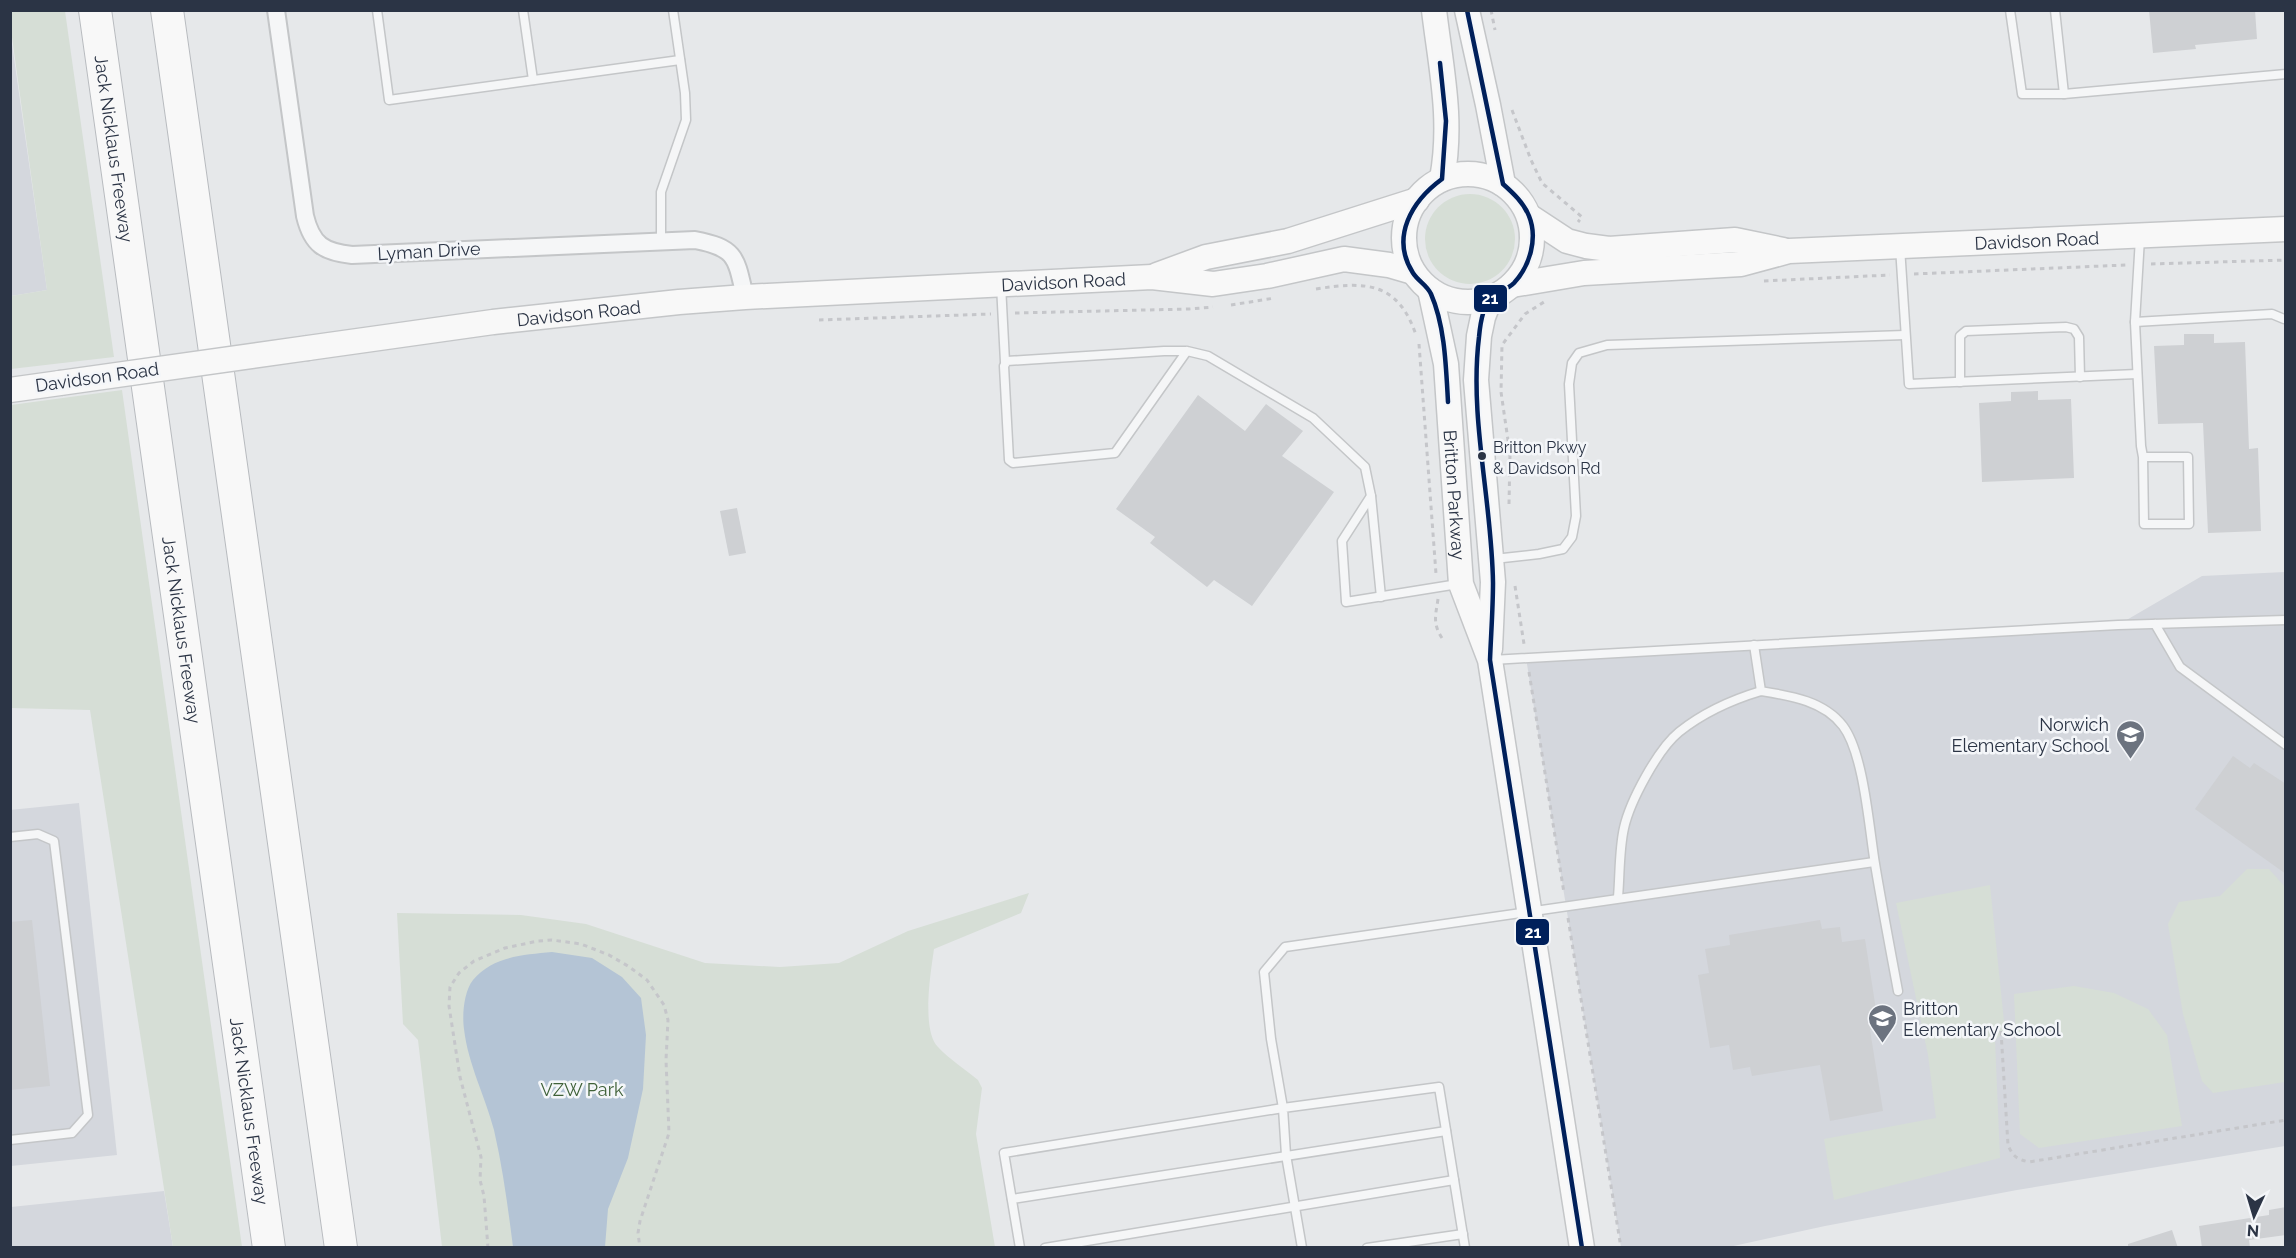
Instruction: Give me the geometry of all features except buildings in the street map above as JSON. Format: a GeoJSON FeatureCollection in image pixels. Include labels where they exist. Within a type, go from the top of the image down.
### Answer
{"type":"FeatureCollection","features":[{"type":"Feature","properties":{"kind":"highway","name":"Jack Nicklaus Freeway"},"geometry":{"type":"LineString","coordinates":[[95,10],[269,1248]]}},
{"type":"Feature","properties":{"kind":"highway"},"geometry":{"type":"LineString","coordinates":[[167,10],[341,1248]]}},
{"type":"Feature","properties":{"kind":"main road"},"geometry":{"type":"LineString","coordinates":[[1434,10],[1447,107],[1447,155],[1442,179]]}},
{"type":"Feature","properties":{"kind":"main road"},"geometry":{"type":"LineString","coordinates":[[1467,10],[1503,184]]}},
{"type":"Feature","properties":{"kind":"main road"},"geometry":{"type":"LineString","coordinates":[[1463,174],[1484,176],[1503,184],[1518,198],[1528,216],[1532,234],[1531,253],[1524,271],[1512,285],[1490,299],[1470,303],[1449,300],[1430,290],[1413,272],[1404,243],[1404,228],[1417,200],[1428,188],[1442,179],[1463,174]]}},
{"type":"Feature","properties":{"kind":"main road","name":"Davidson Road"},"geometry":{"type":"LineString","coordinates":[[1152,277],[1206,257],[1287,241],[1417,200]]}},
{"type":"Feature","properties":{"kind":"main road","name":"Davidson Road"},"geometry":{"type":"LineString","coordinates":[[1528,216],[1567,241],[1586,246],[1609,249],[1735,240],[1789,251]]}},
{"type":"Feature","properties":{"kind":"main road","name":"Davidson Road"},"geometry":{"type":"LineString","coordinates":[[1512,285],[1584,273],[1741,264],[1789,251],[2286,229]]}},
{"type":"Feature","properties":{"kind":"main road","name":"Davidson Road"},"geometry":{"type":"LineString","coordinates":[[10,390],[493,322],[745,297],[1152,277],[1213,284],[1267,276],[1344,259],[1389,265],[1413,272]]}},
{"type":"Feature","properties":{"kind":"main road","name":"Britton Parkway"},"geometry":{"type":"LineString","coordinates":[[1430,290],[1446,364],[1461,584],[1490,660]]}},
{"type":"Feature","properties":{"kind":"main road","name":"Britton Parkway"},"geometry":{"type":"LineString","coordinates":[[1490,299],[1479,336],[1476,380],[1502,558],[1493,582],[1490,660],[1582,1248]]}},
{"type":"Feature","properties":{"kind":"street","name":"Lyman Drive"},"geometry":{"type":"LineString","coordinates":[[276,10],[305,216],[309,231],[317,243],[334,253],[352,255],[695,240],[717,244],[728,250],[738,266],[745,297]]}},
{"type":"Feature","properties":{"kind":"lane"},"geometry":{"type":"LineString","coordinates":[[377,10],[389,100],[680,60]]}},
{"type":"Feature","properties":{"kind":"lane"},"geometry":{"type":"LineString","coordinates":[[523,10],[532,80]]}},
{"type":"Feature","properties":{"kind":"lane"},"geometry":{"type":"LineString","coordinates":[[661,242],[662,192],[686,120],[674,10]]}},
{"type":"Feature","properties":{"kind":"lane"},"geometry":{"type":"LineString","coordinates":[[2010,10],[2022,94],[2064,93],[2286,74]]}},
{"type":"Feature","properties":{"kind":"lane"},"geometry":{"type":"LineString","coordinates":[[2055,10],[2064,93]]}},
{"type":"Feature","properties":{"kind":"lane"},"geometry":{"type":"LineString","coordinates":[[2140,234],[2135,322],[2143,458],[2144,524],[2189,524],[2188,457],[2143,458]]}},
{"type":"Feature","properties":{"kind":"lane"},"geometry":{"type":"LineString","coordinates":[[1900,246],[1909,384],[2138,374]]}},
{"type":"Feature","properties":{"kind":"lane"},"geometry":{"type":"LineString","coordinates":[[1001,284],[1009,460],[1012,463],[1115,453],[1187,351]]}},
{"type":"Feature","properties":{"kind":"lane"},"geometry":{"type":"LineString","coordinates":[[2135,322],[2271,314],[2284,319]]}},
{"type":"Feature","properties":{"kind":"lane"},"geometry":{"type":"LineString","coordinates":[[1960,382],[1960,336],[1966,332],[2066,327],[2074,329],[2079,337],[2080,377]]}},
{"type":"Feature","properties":{"kind":"lane"},"geometry":{"type":"LineString","coordinates":[[1502,558],[1563,549],[1572,537],[1576,516],[1569,384],[1572,363],[1579,353],[1607,345],[1905,335]]}},
{"type":"Feature","properties":{"kind":"lane"},"geometry":{"type":"LineString","coordinates":[[1005,362],[1187,351],[1208,356],[1313,418],[1365,467],[1371,496],[1381,597]]}},
{"type":"Feature","properties":{"kind":"lane"},"geometry":{"type":"LineString","coordinates":[[1371,496],[1342,541],[1345,600],[1347,602],[1461,584]]}},
{"type":"Feature","properties":{"kind":"lane"},"geometry":{"type":"LineString","coordinates":[[1490,660],[2155,624],[2286,620]]}},
{"type":"Feature","properties":{"kind":"lane"},"geometry":{"type":"LineString","coordinates":[[2155,624],[2180,667],[2286,746]]}},
{"type":"Feature","properties":{"kind":"lane"},"geometry":{"type":"LineString","coordinates":[[1754,645],[1761,691]]}},
{"type":"Feature","properties":{"kind":"lane"},"geometry":{"type":"LineString","coordinates":[[1618,897],[1624,828],[1637,791],[1653,765],[1677,734],[1732,699],[1761,691],[1792,696],[1825,708],[1843,726],[1853,745],[1865,796],[1874,862],[1898,990]]}},
{"type":"Feature","properties":{"kind":"lane"},"geometry":{"type":"LineString","coordinates":[[10,837],[38,834],[54,841],[88,1115],[72,1133],[10,1140]]}},
{"type":"Feature","properties":{"kind":"lane"},"geometry":{"type":"LineString","coordinates":[[1302,1248],[1286,1155],[1283,1108],[1271,1039],[1264,972],[1286,947],[1566,908],[1618,897],[1874,862]]}},
{"type":"Feature","properties":{"kind":"lane"},"geometry":{"type":"LineString","coordinates":[[1020,1248],[1004,1153],[1283,1108],[1439,1087],[1465,1248]]}},
{"type":"Feature","properties":{"kind":"lane"},"geometry":{"type":"LineString","coordinates":[[1012,1199],[1446,1131]]}},
{"type":"Feature","properties":{"kind":"lane"},"geometry":{"type":"LineString","coordinates":[[1045,1248],[1454,1180]]}},
{"type":"Feature","properties":{"kind":"lane"},"geometry":{"type":"LineString","coordinates":[[1367,1248],[1463,1234]]}},
{"type":"Feature","properties":{"kind":"path"},"geometry":{"type":"LineString","coordinates":[[1491,10],[1496,33]]}},
{"type":"Feature","properties":{"kind":"path"},"geometry":{"type":"LineString","coordinates":[[1509,101],[1530,160],[1542,183],[1581,217]]}},
{"type":"Feature","properties":{"kind":"path"},"geometry":{"type":"LineString","coordinates":[[1754,281],[2286,260]]}},
{"type":"Feature","properties":{"kind":"path"},"geometry":{"type":"LineString","coordinates":[[1509,510],[1510,454],[1502,392],[1502,345],[1525,314],[1548,300]]}},
{"type":"Feature","properties":{"kind":"path"},"geometry":{"type":"LineString","coordinates":[[1502,558],[1526,658],[1621,1248]]}},
{"type":"Feature","properties":{"kind":"path"},"geometry":{"type":"LineString","coordinates":[[488,1248],[484,1196],[480,1180],[481,1157],[460,1077],[449,1006],[450,987],[465,967],[484,957],[505,948],[552,940],[581,944],[628,966],[654,988],[666,1011],[669,1133],[640,1221],[638,1240],[640,1248]]}},
{"type":"Feature","properties":{"kind":"path"},"geometry":{"type":"LineString","coordinates":[[2001,1031],[2008,1145],[2012,1155],[2019,1160],[2029,1162],[2286,1120]]}},
{"type":"Feature","properties":{"kind":"shaded area"},"geometry":{"type":"Polygon","coordinates":[[[10,30],[47,290],[11,296],[10,296],[10,30]]]}},
{"type":"Feature","properties":{"kind":"shaded area","name":"Britton Elementary School"},"geometry":{"type":"Polygon","coordinates":[[[2285,572],[2285,1146],[2017,1190],[1825,1226],[1729,1247],[1621,1247],[1526,658],[2118,625],[2202,576],[2285,572]]]}},
{"type":"Feature","properties":{"kind":"shaded area"},"geometry":{"type":"Polygon","coordinates":[[[79,803],[117,1155],[11,1166],[10,810],[79,803]]]}},
{"type":"Feature","properties":{"kind":"shaded area"},"geometry":{"type":"Polygon","coordinates":[[[164,1191],[173,1247],[11,1247],[11,1207],[164,1191]]]}},
{"type":"Feature","properties":{"kind":"green space"},"geometry":{"type":"Polygon","coordinates":[[[11,10],[65,11],[114,357],[11,369],[11,296],[47,290],[11,30],[11,10]]]}},
{"type":"Feature","properties":{"kind":"green space"},"geometry":{"type":"Polygon","coordinates":[[[1470,194],[1487,198],[1502,207],[1511,222],[1515,239],[1511,256],[1502,271],[1487,280],[1470,284],[1453,280],[1438,271],[1429,256],[1425,239],[1429,222],[1438,207],[1453,198],[1470,194]]]}},
{"type":"Feature","properties":{"kind":"green space"},"geometry":{"type":"Polygon","coordinates":[[[122,390],[242,1247],[173,1247],[90,710],[11,708],[11,405],[122,390]]]}},
{"type":"Feature","properties":{"kind":"green space"},"geometry":{"type":"Polygon","coordinates":[[[2247,869],[2269,869],[2285,887],[2285,1082],[2213,1093],[2202,1081],[2183,1014],[2168,924],[2179,902],[2220,896],[2247,869]]]}},
{"type":"Feature","properties":{"kind":"green space"},"geometry":{"type":"Polygon","coordinates":[[[1990,885],[2005,1031],[1995,1040],[2000,1158],[1834,1200],[1824,1139],[1936,1118],[1928,1055],[1896,903],[1990,885]]]}},
{"type":"Feature","properties":{"kind":"green space","name":"VZW Park"},"geometry":{"type":"Polygon","coordinates":[[[1029,893],[1021,913],[934,949],[929,985],[928,1014],[933,1039],[942,1051],[978,1080],[982,1088],[976,1134],[995,1247],[442,1247],[418,1040],[403,1024],[397,913],[521,915],[586,924],[705,963],[780,967],[839,963],[908,931],[1029,893]]]}},
{"type":"Feature","properties":{"kind":"green space"},"geometry":{"type":"Polygon","coordinates":[[[2074,986],[2114,993],[2148,1009],[2167,1035],[2182,1126],[2039,1148],[2020,1134],[2014,994],[2074,986]]]}},
{"type":"Feature","properties":{"kind":"water"},"geometry":{"type":"Polygon","coordinates":[[[552,952],[592,958],[622,977],[641,998],[646,1035],[643,1089],[628,1158],[608,1209],[605,1247],[513,1247],[503,1174],[494,1130],[466,1042],[463,1023],[464,1010],[468,990],[473,980],[499,961],[552,952]]]}},
{"type":"Feature","properties":{"kind":"transit line","name":"21"},"geometry":{"type":"LineString","coordinates":[[1467,10],[1503,184],[1524,207],[1532,224],[1533,233],[1531,251],[1520,276],[1491,298],[1484,311],[1479,337],[1477,398],[1492,552],[1490,660],[1582,1248]]}},
{"type":"Feature","properties":{"kind":"transit line","name":"21"},"geometry":{"type":"LineString","coordinates":[[1440,63],[1446,121],[1442,179],[1431,188],[1414,209],[1404,233],[1404,246],[1406,260],[1413,273],[1429,291],[1436,306],[1444,347],[1448,402]]}},
{"type":"Feature","properties":{"kind":"place","name":"Britton Pkwy & Davidson Rd"},"geometry":{"type":"Point","coordinates":[1482,456]}},
{"type":"Feature","properties":{"kind":"place","name":"Norwich Elementary School"},"geometry":{"type":"Point","coordinates":[2130,760]}},
{"type":"Feature","properties":{"kind":"place","name":"Britton Elementary School"},"geometry":{"type":"Point","coordinates":[1882,1044]}}]}
